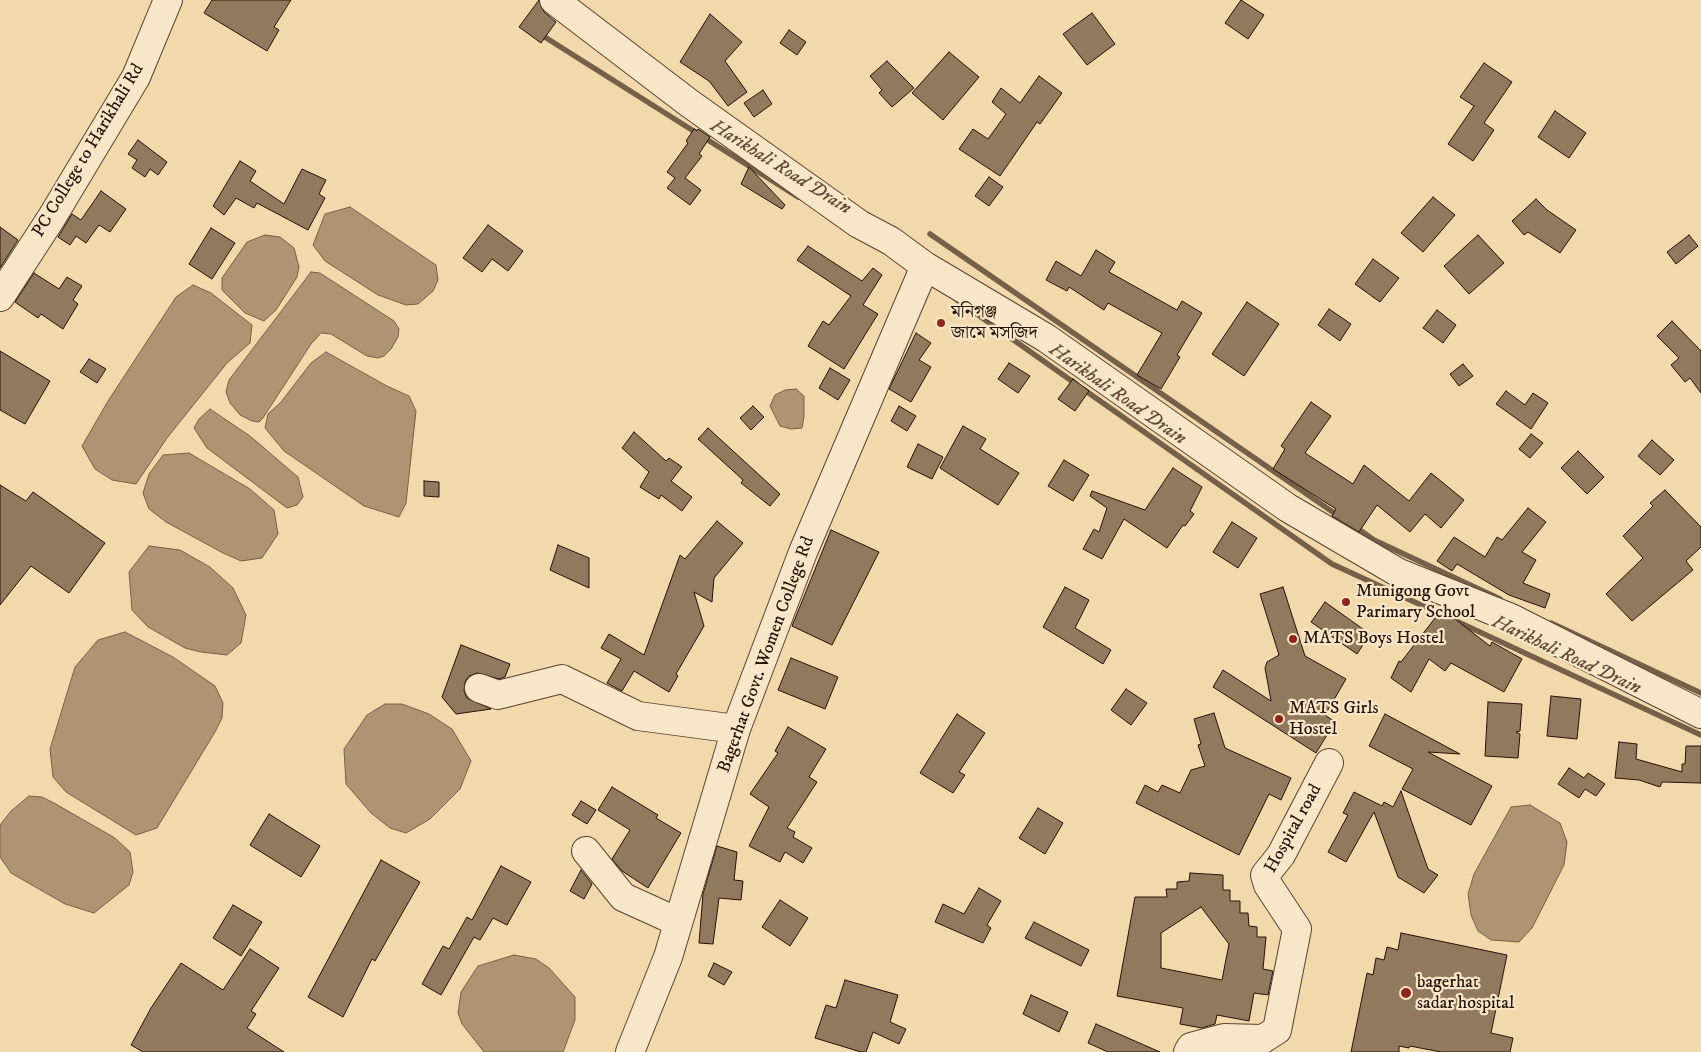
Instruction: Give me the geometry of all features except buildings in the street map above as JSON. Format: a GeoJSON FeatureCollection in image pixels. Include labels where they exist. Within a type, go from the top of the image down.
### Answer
{"type":"FeatureCollection","features":[{"type":"Feature","properties":{"kind":"street","name":"PC College to Harikhali Rd"},"geometry":{"type":"LineString","coordinates":[[0,297],[52,217],[136,77],[168,0]]}},
{"type":"Feature","properties":{"kind":"street"},"geometry":{"type":"LineString","coordinates":[[554,0],[689,103],[859,224],[891,240],[925,266],[1046,338],[1288,508],[1399,573],[1511,618],[1701,714]]}},
{"type":"Feature","properties":{"kind":"street","name":"Bagerhat Govt. Women College Rd"},"geometry":{"type":"LineString","coordinates":[[630,1052],[668,957],[736,728],[803,552],[925,266]]}},
{"type":"Feature","properties":{"kind":"street"},"geometry":{"type":"LineString","coordinates":[[479,688],[498,694],[562,680],[638,716],[736,728]]}},
{"type":"Feature","properties":{"kind":"street","name":"Hospital road"},"geometry":{"type":"LineString","coordinates":[[1188,1052],[1190,1047],[1224,1038],[1263,1039],[1277,1030],[1297,929],[1268,885],[1265,875],[1281,856],[1329,763]]}},
{"type":"Feature","properties":{"kind":"street"},"geometry":{"type":"LineString","coordinates":[[586,851],[623,897],[678,922]]}},
{"type":"Feature","properties":{"kind":"shaded area"},"geometry":{"type":"Polygon","coordinates":[[[350,207],[436,265],[438,280],[433,291],[418,304],[406,305],[378,295],[325,261],[313,245],[325,214],[350,207]]]}},
{"type":"Feature","properties":{"kind":"shaded area"},"geometry":{"type":"Polygon","coordinates":[[[265,235],[280,237],[294,248],[299,267],[297,277],[276,310],[264,321],[245,313],[222,290],[222,278],[247,242],[265,235]]]}},
{"type":"Feature","properties":{"kind":"shaded area"},"geometry":{"type":"Polygon","coordinates":[[[311,272],[320,273],[394,321],[399,329],[398,337],[391,349],[384,356],[378,358],[367,356],[331,334],[321,333],[311,344],[263,418],[259,422],[252,421],[240,415],[230,403],[226,392],[229,380],[311,272]]]}},
{"type":"Feature","properties":{"kind":"shaded area"},"geometry":{"type":"Polygon","coordinates":[[[193,285],[211,293],[252,325],[250,343],[227,363],[167,438],[136,484],[112,480],[95,469],[82,446],[108,401],[176,297],[193,285]]]}},
{"type":"Feature","properties":{"kind":"shaded area"},"geometry":{"type":"Polygon","coordinates":[[[326,352],[409,396],[416,411],[406,503],[399,517],[364,506],[284,451],[265,428],[268,414],[281,402],[311,363],[326,352]]]}},
{"type":"Feature","properties":{"kind":"shaded area"},"geometry":{"type":"Polygon","coordinates":[[[796,389],[804,396],[802,428],[791,429],[780,426],[770,406],[775,395],[785,390],[796,389]]]}},
{"type":"Feature","properties":{"kind":"shaded area"},"geometry":{"type":"Polygon","coordinates":[[[210,409],[250,436],[298,477],[303,497],[297,505],[287,508],[207,448],[194,428],[199,419],[210,409]]]}},
{"type":"Feature","properties":{"kind":"shaded area"},"geometry":{"type":"Polygon","coordinates":[[[189,453],[250,489],[274,510],[278,534],[262,558],[241,561],[166,522],[149,509],[143,493],[149,474],[163,455],[189,453]]]}},
{"type":"Feature","properties":{"kind":"shaded area"},"geometry":{"type":"Polygon","coordinates":[[[149,546],[180,550],[210,567],[233,588],[246,615],[241,643],[227,655],[185,648],[148,627],[132,610],[129,572],[149,546]]]}},
{"type":"Feature","properties":{"kind":"shaded area"},"geometry":{"type":"Polygon","coordinates":[[[125,632],[173,657],[215,686],[223,703],[222,718],[215,732],[157,828],[136,835],[66,792],[53,777],[50,749],[75,667],[98,640],[125,632]]]}},
{"type":"Feature","properties":{"kind":"shaded area"},"geometry":{"type":"Polygon","coordinates":[[[385,704],[402,704],[429,714],[452,729],[471,761],[460,789],[430,819],[406,833],[390,828],[371,813],[346,784],[344,749],[367,715],[385,704]]]}},
{"type":"Feature","properties":{"kind":"shaded area"},"geometry":{"type":"Polygon","coordinates":[[[29,796],[42,797],[115,838],[130,852],[133,872],[129,885],[94,913],[65,904],[11,873],[0,857],[0,825],[11,811],[29,796]]]}},
{"type":"Feature","properties":{"kind":"shaded area"},"geometry":{"type":"Polygon","coordinates":[[[1530,805],[1560,823],[1567,842],[1564,865],[1532,928],[1519,942],[1491,940],[1478,931],[1471,915],[1468,894],[1474,874],[1511,807],[1530,805]]]}},
{"type":"Feature","properties":{"kind":"shaded area"},"geometry":{"type":"Polygon","coordinates":[[[514,955],[536,959],[549,968],[575,997],[575,1020],[563,1052],[484,1052],[462,1024],[458,1013],[461,992],[478,966],[514,955]]]}},
{"type":"Feature","properties":{"kind":"waterway","name":"Harikhali Road Drain"},"geometry":{"type":"LineString","coordinates":[[540,34],[798,197]]}},
{"type":"Feature","properties":{"kind":"waterway","name":"Harikhali Road Drain"},"geometry":{"type":"LineString","coordinates":[[930,234],[1340,517]]}},
{"type":"Feature","properties":{"kind":"waterway","name":"Harikhali Road Drain"},"geometry":{"type":"LineString","coordinates":[[957,300],[1076,384]]}},
{"type":"Feature","properties":{"kind":"waterway","name":"Harikhali Road Drain"},"geometry":{"type":"LineString","coordinates":[[1083,389],[1332,564],[1445,616]]}},
{"type":"Feature","properties":{"kind":"waterway","name":"Harikhali Road Drain"},"geometry":{"type":"LineString","coordinates":[[1354,526],[1374,540],[1500,599]]}},
{"type":"Feature","properties":{"kind":"waterway","name":"Harikhali Road Drain"},"geometry":{"type":"LineString","coordinates":[[1456,621],[1701,735]]}},
{"type":"Feature","properties":{"kind":"waterway","name":"Harikhali Road Drain"},"geometry":{"type":"LineString","coordinates":[[1551,623],[1701,693]]}},
{"type":"Feature","properties":{"kind":"place","name":"মনিগঞ্জ জামে মসজিদ"},"geometry":{"type":"Point","coordinates":[941,323]}},
{"type":"Feature","properties":{"kind":"place","name":"Munigong Govt Parimary School"},"geometry":{"type":"Point","coordinates":[1346,602]}},
{"type":"Feature","properties":{"kind":"place","name":"MATS Boys Hostel"},"geometry":{"type":"Point","coordinates":[1293,639]}},
{"type":"Feature","properties":{"kind":"place","name":"MATS Girls Hostel"},"geometry":{"type":"Point","coordinates":[1279,719]}},
{"type":"Feature","properties":{"kind":"place","name":"bagerhat sadar hospital"},"geometry":{"type":"Point","coordinates":[1406,993]}}]}
